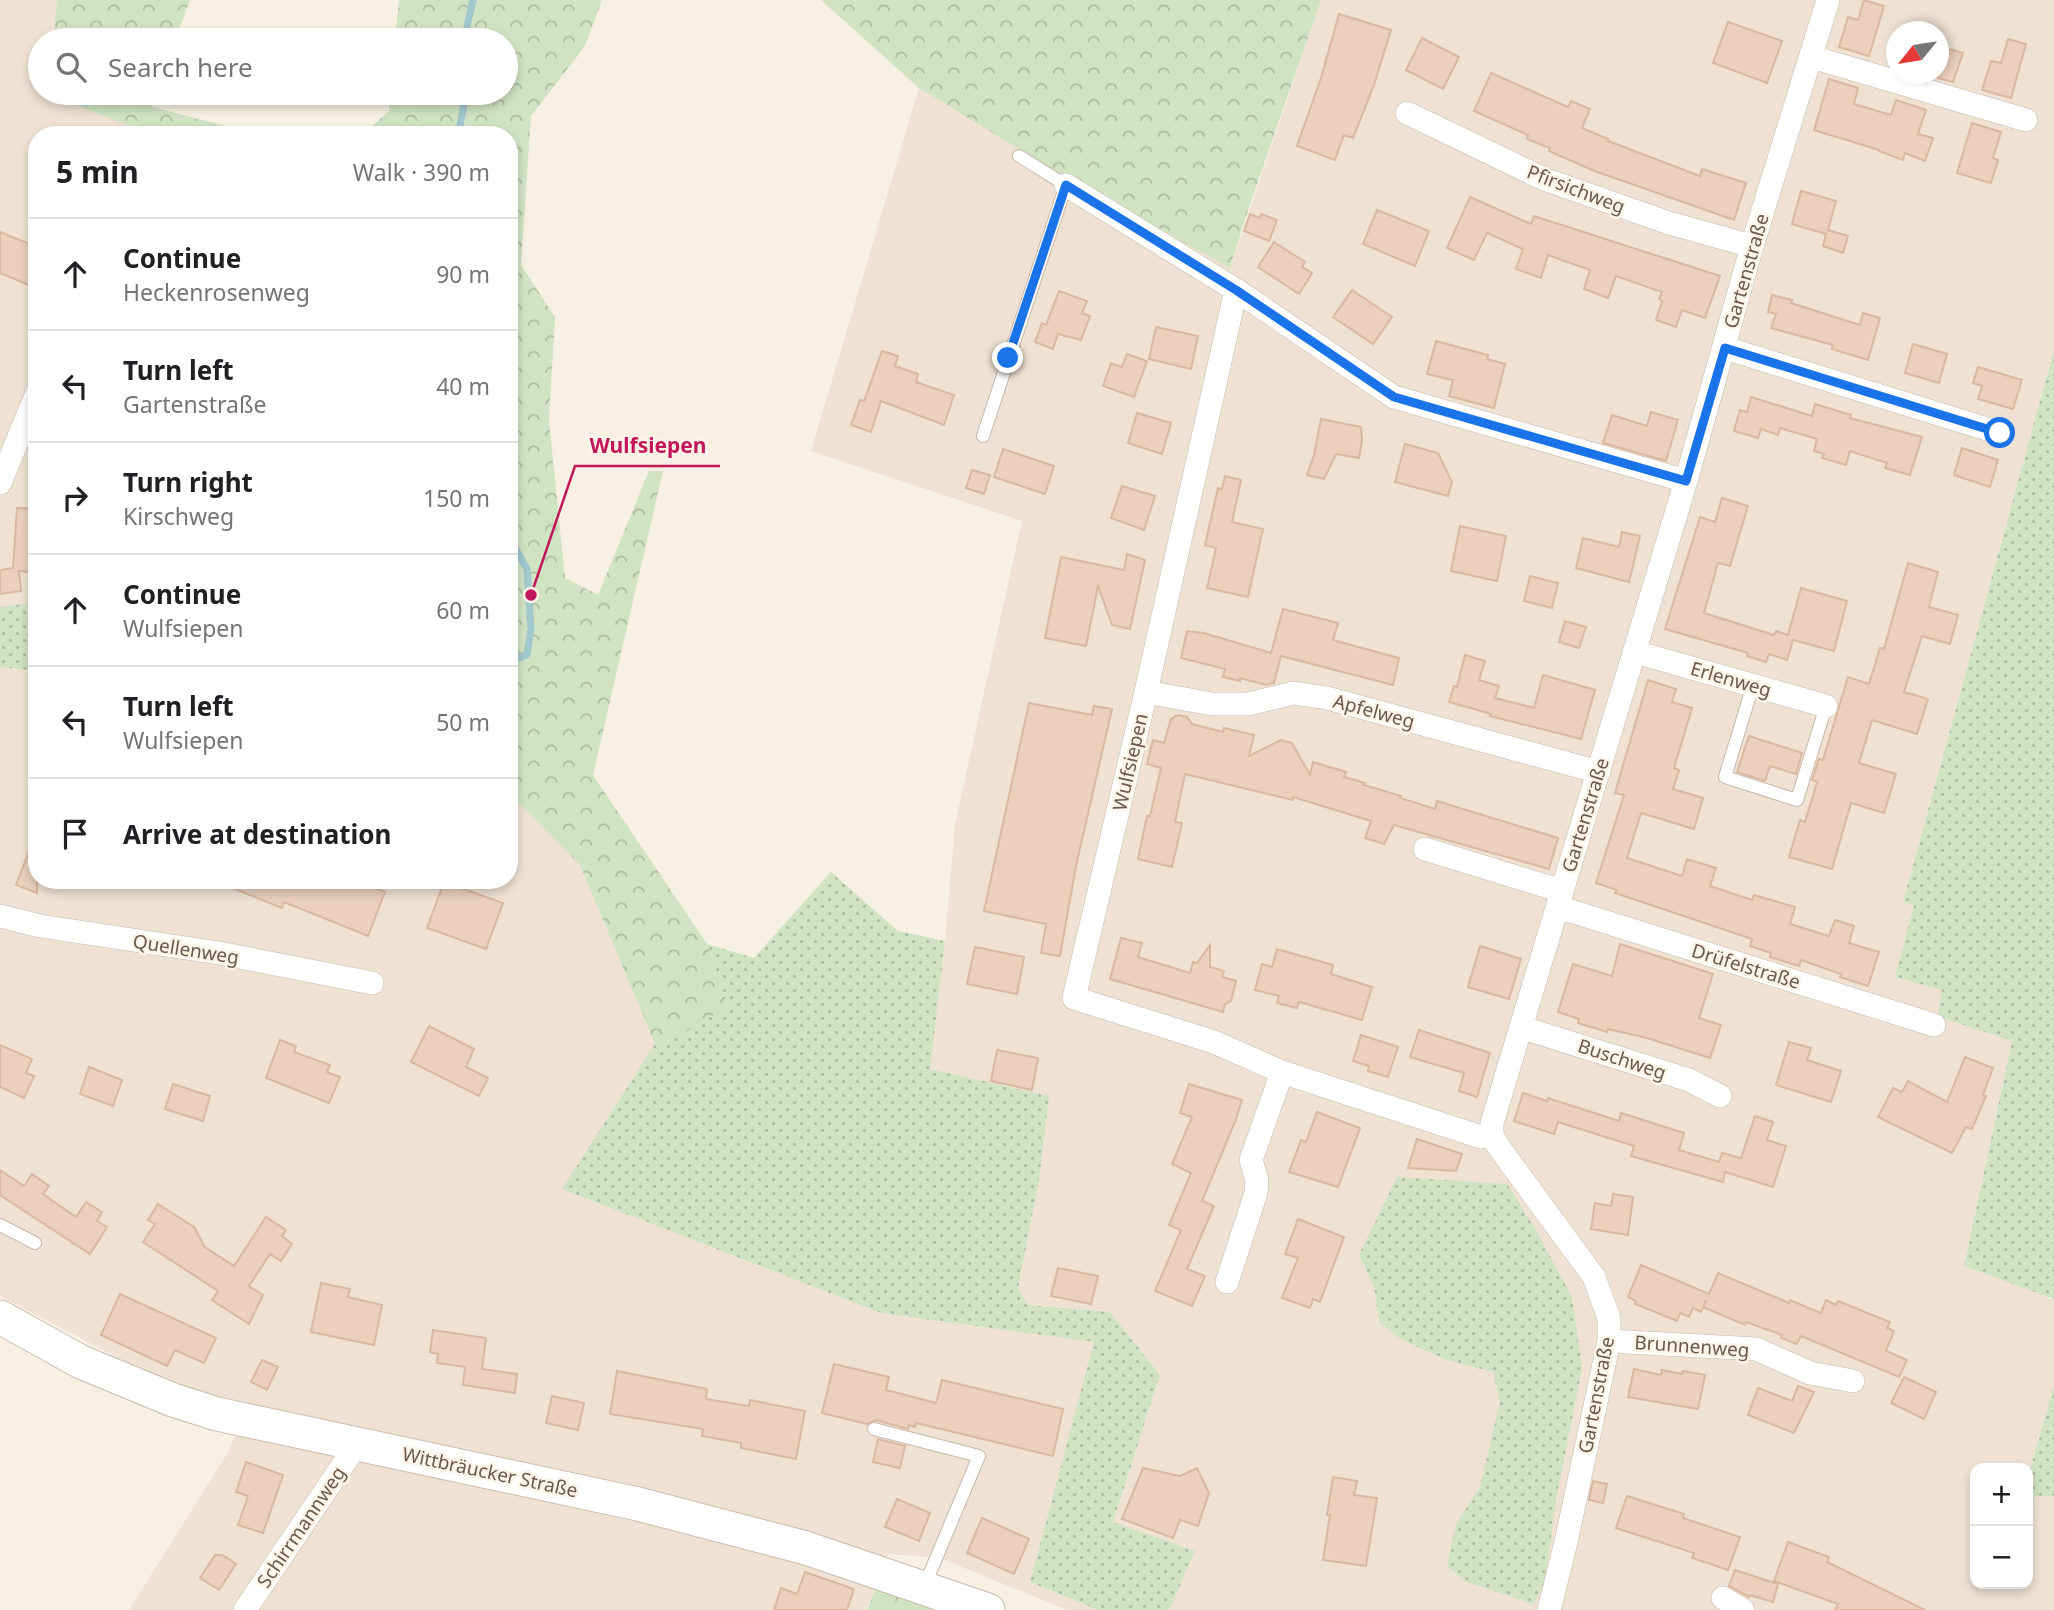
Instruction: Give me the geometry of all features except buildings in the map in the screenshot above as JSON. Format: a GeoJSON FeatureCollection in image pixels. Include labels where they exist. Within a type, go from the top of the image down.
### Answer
{"type":"FeatureCollection","features":[{"type":"Feature","properties":{"kind":"main road","name":"Wittbräucker Straße"},"geometry":{"type":"LineString","coordinates":[[0,1317],[81,1362],[173,1400],[217,1414],[638,1504],[806,1548],[988,1610]]}},
{"type":"Feature","properties":{"kind":"street","name":"Gartenstraße"},"geometry":{"type":"LineString","coordinates":[[1549,1610],[1609,1341],[1609,1318],[1594,1277],[1492,1135],[1492,1124],[1686,481],[1752,246],[1828,0]]}},
{"type":"Feature","properties":{"kind":"street"},"geometry":{"type":"LineString","coordinates":[[1812,57],[2026,120]]}},
{"type":"Feature","properties":{"kind":"street","name":"Pfirsichweg"},"geometry":{"type":"LineString","coordinates":[[1407,113],[1544,179],[1669,223],[1752,246]]}},
{"type":"Feature","properties":{"kind":"street"},"geometry":{"type":"LineString","coordinates":[[1066,185],[1236,290],[1394,397],[1686,481]]}},
{"type":"Feature","properties":{"kind":"street","name":"Wulfsiepen"},"geometry":{"type":"LineString","coordinates":[[1236,290],[1074,998],[1214,1042],[1282,1072],[1481,1137],[1492,1135]]}},
{"type":"Feature","properties":{"kind":"street"},"geometry":{"type":"LineString","coordinates":[[1725,348],[2000,433]]}},
{"type":"Feature","properties":{"kind":"street"},"geometry":{"type":"LineString","coordinates":[[0,483],[28,415]]}},
{"type":"Feature","properties":{"kind":"street","name":"Erlenweg"},"geometry":{"type":"LineString","coordinates":[[1635,652],[1826,706]]}},
{"type":"Feature","properties":{"kind":"street","name":"Apfelweg"},"geometry":{"type":"LineString","coordinates":[[1146,692],[1212,704],[1248,704],[1294,693],[1327,698],[1599,772]]}},
{"type":"Feature","properties":{"kind":"street","name":"Drüfelstraße"},"geometry":{"type":"LineString","coordinates":[[1425,849],[1560,899],[1934,1024]]}},
{"type":"Feature","properties":{"kind":"street","name":"Quellenweg"},"geometry":{"type":"LineString","coordinates":[[0,916],[40,926],[204,951],[372,983]]}},
{"type":"Feature","properties":{"kind":"street","name":"Buschweg"},"geometry":{"type":"LineString","coordinates":[[1523,1028],[1689,1080],[1720,1096]]}},
{"type":"Feature","properties":{"kind":"street"},"geometry":{"type":"LineString","coordinates":[[1227,1282],[1256,1193],[1251,1160],[1282,1072]]}},
{"type":"Feature","properties":{"kind":"street","name":"Brunnenweg"},"geometry":{"type":"LineString","coordinates":[[1609,1341],[1756,1349],[1810,1373],[1853,1381]]}},
{"type":"Feature","properties":{"kind":"street","name":"Schirrmannweg"},"geometry":{"type":"LineString","coordinates":[[245,1610],[357,1444]]}},
{"type":"Feature","properties":{"kind":"street"},"geometry":{"type":"LineString","coordinates":[[1723,1598],[1743,1610]]}},
{"type":"Feature","properties":{"kind":"lane"},"geometry":{"type":"LineString","coordinates":[[982,436],[1066,185],[1019,156]]}},
{"type":"Feature","properties":{"kind":"lane"},"geometry":{"type":"LineString","coordinates":[[1753,685],[1725,777],[1797,800],[1826,706]]}},
{"type":"Feature","properties":{"kind":"lane"},"geometry":{"type":"LineString","coordinates":[[0,1226],[35,1243]]}},
{"type":"Feature","properties":{"kind":"lane"},"geometry":{"type":"LineString","coordinates":[[874,1429],[979,1456],[924,1587]]}},
{"type":"Feature","properties":{"kind":"shaded area"},"geometry":{"type":"Polygon","coordinates":[[[0,0],[190,0],[180,28],[28,28],[28,105],[151,105],[142,126],[28,126],[28,603],[0,607],[0,0]]]}},
{"type":"Feature","properties":{"kind":"shaded area"},"geometry":{"type":"Polygon","coordinates":[[[1321,0],[2054,0],[2054,350],[1903,902],[1914,905],[1895,977],[1942,990],[1938,1016],[2012,1041],[1964,1266],[2054,1299],[2054,1385],[2032,1463],[1970,1463],[1970,1589],[2033,1589],[2033,1497],[2054,1496],[2054,1610],[1169,1610],[1195,1551],[1113,1523],[1160,1375],[1110,1312],[1028,1305],[1018,1289],[1039,1180],[929,1069],[945,941],[955,824],[1022,521],[811,451],[919,88],[1049,167],[1230,268],[1321,0]]]}},
{"type":"Feature","properties":{"kind":"shaded area"},"geometry":{"type":"Polygon","coordinates":[[[0,667],[28,670],[28,889],[518,889],[518,802],[580,865],[655,1044],[563,1189],[881,1313],[1095,1342],[1030,1582],[1098,1610],[1067,1610],[940,1558],[888,1554],[867,1610],[129,1610],[227,1454],[248,1406],[194,1389],[124,1361],[0,1296],[0,667]]]}},
{"type":"Feature","properties":{"kind":"green space"},"geometry":{"type":"Polygon","coordinates":[[[57,0],[190,0],[180,28],[54,28],[57,0]]]}},
{"type":"Feature","properties":{"kind":"green space"},"geometry":{"type":"Polygon","coordinates":[[[399,0],[602,0],[585,46],[531,116],[521,265],[555,317],[549,421],[565,578],[598,595],[649,471],[663,471],[593,775],[707,944],[728,1006],[671,1041],[655,1044],[580,865],[518,802],[518,126],[372,126],[389,111],[389,105],[518,105],[518,28],[396,28],[399,0]]]}},
{"type":"Feature","properties":{"kind":"green space"},"geometry":{"type":"Polygon","coordinates":[[[821,0],[1321,0],[1230,268],[1049,167],[919,88],[821,0]]]}},
{"type":"Feature","properties":{"kind":"green space"},"geometry":{"type":"Polygon","coordinates":[[[75,105],[153,105],[152,107],[226,126],[130,126],[75,105]]]}},
{"type":"Feature","properties":{"kind":"green space"},"geometry":{"type":"Polygon","coordinates":[[[2054,350],[2054,1299],[1964,1266],[2012,1041],[1937,1016],[1942,990],[1895,977],[1914,905],[1903,902],[2054,350]]]}},
{"type":"Feature","properties":{"kind":"green space"},"geometry":{"type":"Polygon","coordinates":[[[28,603],[28,670],[0,667],[0,607],[28,603]]]}},
{"type":"Feature","properties":{"kind":"green space"},"geometry":{"type":"Polygon","coordinates":[[[831,872],[898,931],[945,941],[930,1069],[1049,1096],[1039,1180],[1018,1289],[1028,1305],[1110,1312],[1160,1375],[1113,1522],[1195,1551],[1169,1610],[1098,1610],[1030,1582],[1094,1342],[881,1313],[562,1189],[655,1044],[671,1041],[728,1006],[707,944],[754,958],[831,872]]]}},
{"type":"Feature","properties":{"kind":"green space"},"geometry":{"type":"Polygon","coordinates":[[[1397,1177],[1507,1184],[1572,1297],[1582,1368],[1556,1500],[1545,1583],[1533,1604],[1464,1581],[1447,1566],[1456,1524],[1480,1487],[1500,1402],[1493,1372],[1447,1360],[1402,1340],[1379,1322],[1374,1286],[1359,1255],[1397,1177]]]}},
{"type":"Feature","properties":{"kind":"green space"},"geometry":{"type":"Polygon","coordinates":[[[2054,1385],[2054,1496],[2033,1497],[2032,1463],[2054,1385]]]}},
{"type":"Feature","properties":{"kind":"green space"},"geometry":{"type":"Polygon","coordinates":[[[877,1586],[941,1610],[867,1610],[877,1586]]]}},
{"type":"Feature","properties":{"kind":"waterway","name":"Wulfsiepen"},"geometry":{"type":"LineString","coordinates":[[467,28],[473,0]]}},
{"type":"Feature","properties":{"kind":"waterway","name":"Wulfsiepen"},"geometry":{"type":"LineString","coordinates":[[460,126],[464,105]]}},
{"type":"Feature","properties":{"kind":"waterway","name":"Wulfsiepen"},"geometry":{"type":"LineString","coordinates":[[518,553],[527,569],[531,629],[527,655],[518,658]]}},
{"type":"Feature","properties":{"kind":"place","name":"Wulfsiepen"},"geometry":{"type":"Point","coordinates":[531,595]}},
{"type":"Feature","properties":{"kind":"route"},"geometry":{"type":"LineString","coordinates":[[1008,358],[1066,185],[1236,290],[1394,397],[1686,481],[1725,348],[2000,433]]}}]}
